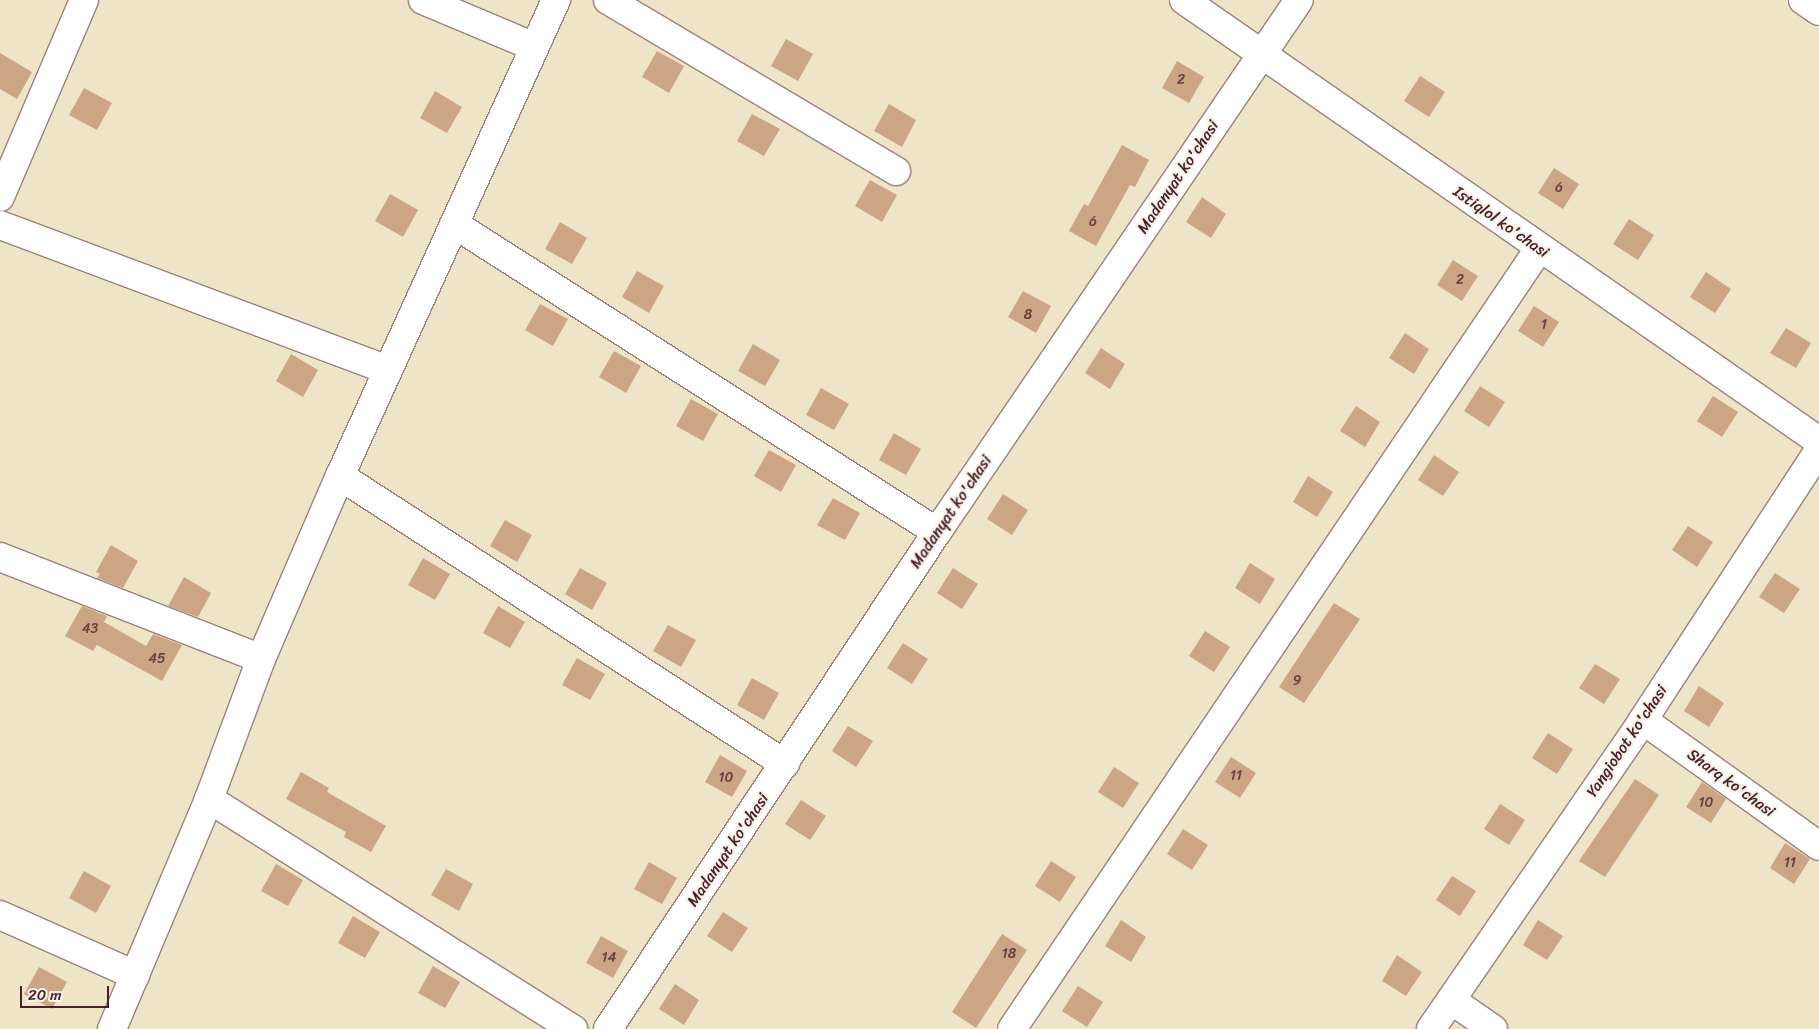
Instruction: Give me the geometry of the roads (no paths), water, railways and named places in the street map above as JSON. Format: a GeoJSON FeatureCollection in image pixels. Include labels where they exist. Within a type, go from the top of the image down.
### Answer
{"type":"FeatureCollection","features":[{"type":"Feature","properties":{"kind":"street"},"geometry":{"type":"LineString","coordinates":[[0,197],[84,0]]}},
{"type":"Feature","properties":{"kind":"street"},"geometry":{"type":"LineString","coordinates":[[423,0],[535,47]]}},
{"type":"Feature","properties":{"kind":"street"},"geometry":{"type":"LineString","coordinates":[[112,1029],[208,799],[261,659],[340,476],[556,0]]}},
{"type":"Feature","properties":{"kind":"street"},"geometry":{"type":"LineString","coordinates":[[608,0],[896,171]]}},
{"type":"Feature","properties":{"kind":"street","name":"Istiqlol ko'chasi"},"geometry":{"type":"LineString","coordinates":[[1184,0],[1539,249],[1819,441]]}},
{"type":"Feature","properties":{"kind":"street","name":"Madanyat ko'chasi"},"geometry":{"type":"LineString","coordinates":[[608,1029],[937,532],[1299,0]]}},
{"type":"Feature","properties":{"kind":"street"},"geometry":{"type":"LineString","coordinates":[[1803,0],[1819,11]]}},
{"type":"Feature","properties":{"kind":"street"},"geometry":{"type":"LineString","coordinates":[[454,224],[937,532]]}},
{"type":"Feature","properties":{"kind":"street"},"geometry":{"type":"LineString","coordinates":[[0,225],[388,370]]}},
{"type":"Feature","properties":{"kind":"street"},"geometry":{"type":"LineString","coordinates":[[1012,1029],[1539,249]]}},
{"type":"Feature","properties":{"kind":"street","name":"Yangiobot ko'chasi"},"geometry":{"type":"LineString","coordinates":[[1432,1029],[1643,720],[1819,450]]}},
{"type":"Feature","properties":{"kind":"street"},"geometry":{"type":"LineString","coordinates":[[340,476],[785,764]]}},
{"type":"Feature","properties":{"kind":"street"},"geometry":{"type":"LineString","coordinates":[[0,557],[261,659]]}},
{"type":"Feature","properties":{"kind":"street","name":"Sharq ko'chasi"},"geometry":{"type":"LineString","coordinates":[[1643,720],[1819,846]]}},
{"type":"Feature","properties":{"kind":"street"},"geometry":{"type":"LineString","coordinates":[[208,799],[573,1029]]}},
{"type":"Feature","properties":{"kind":"street"},"geometry":{"type":"LineString","coordinates":[[0,915],[135,975]]}},
{"type":"Feature","properties":{"kind":"street"},"geometry":{"type":"LineString","coordinates":[[1451,1000],[1493,1029]]}}]}
